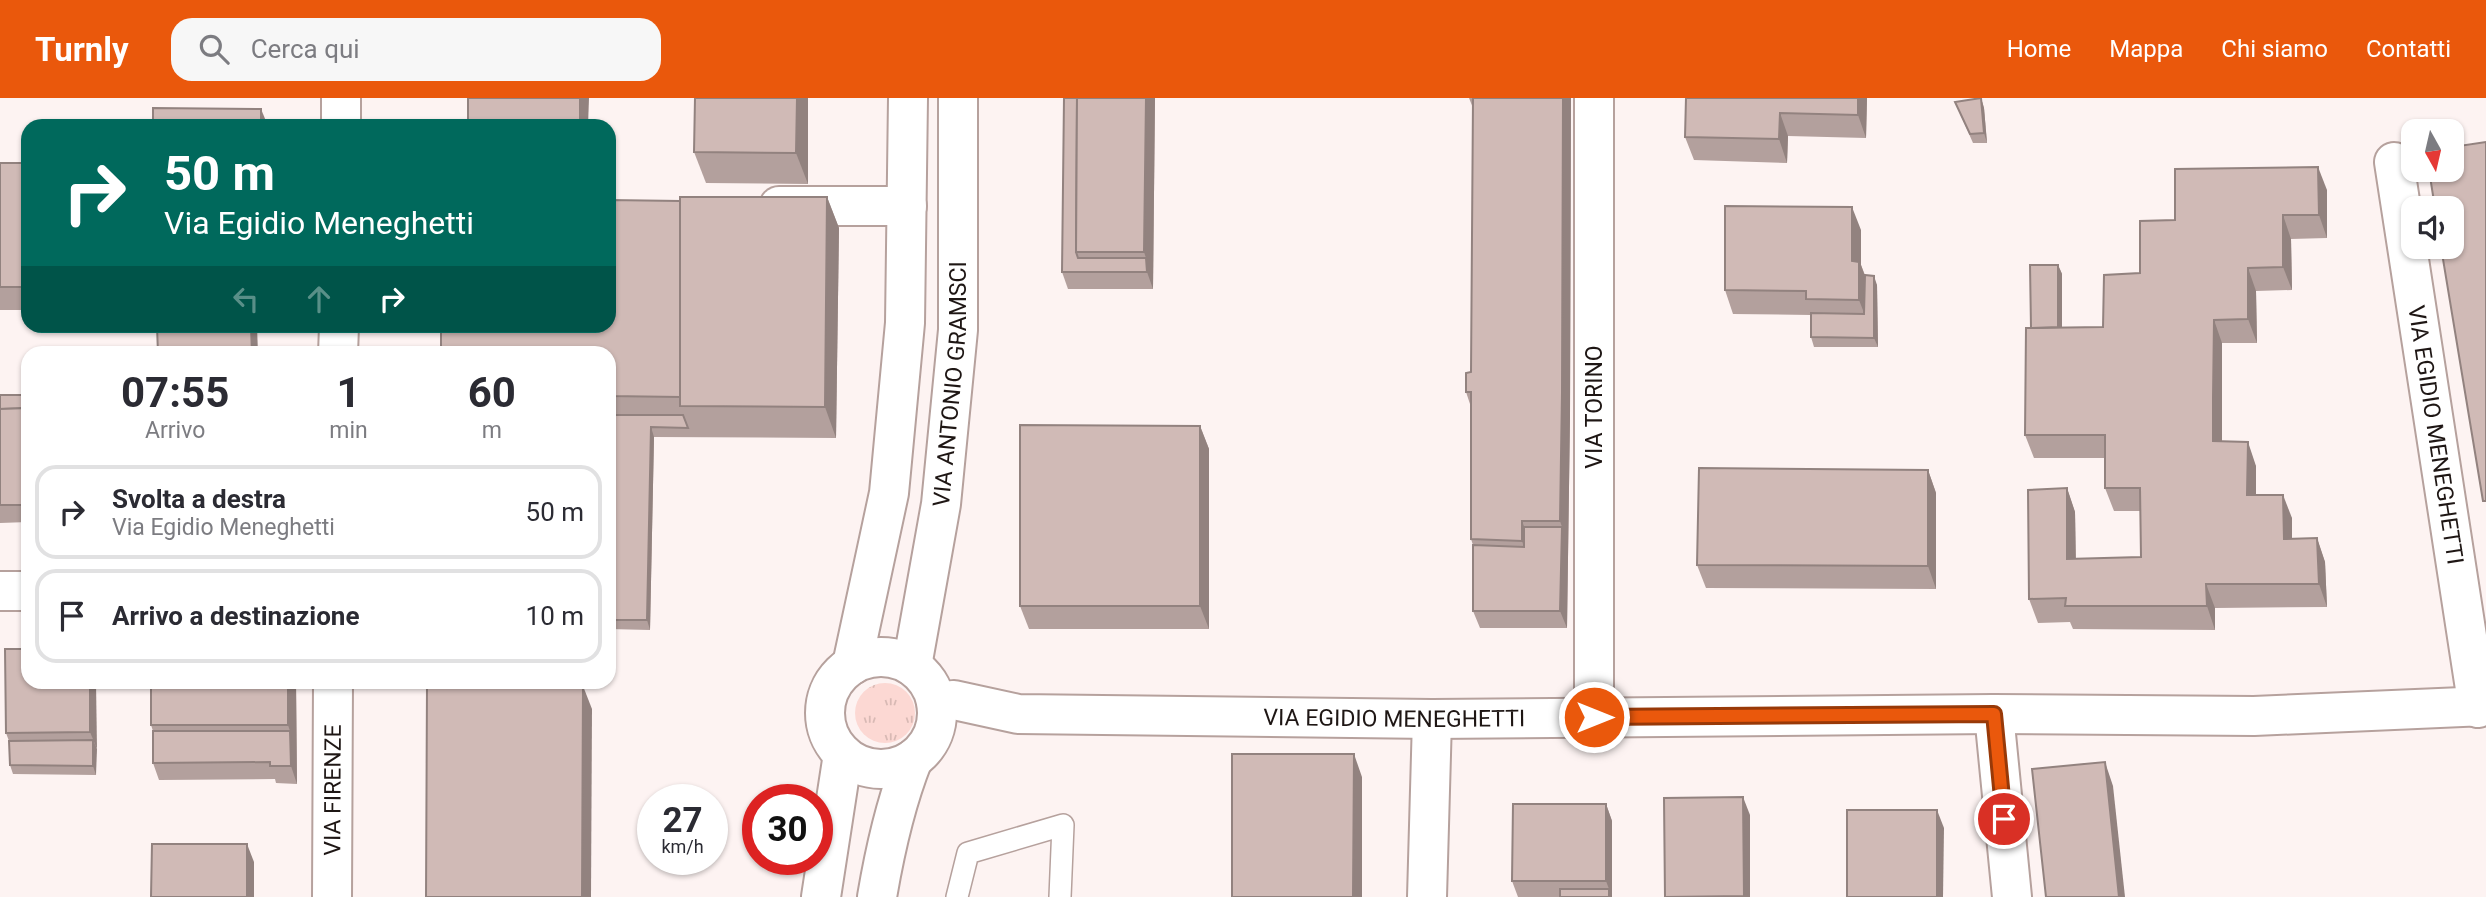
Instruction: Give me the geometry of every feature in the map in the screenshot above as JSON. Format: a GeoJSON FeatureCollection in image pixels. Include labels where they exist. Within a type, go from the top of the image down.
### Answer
{"type":"FeatureCollection","features":[{"type":"Feature","properties":{"kind":"street"},"geometry":{"type":"LineString","coordinates":[[341,98],[341,119]]}},
{"type":"Feature","properties":{"kind":"street","name":"VIA ANTONIO GRAMSCI"},"geometry":{"type":"LineString","coordinates":[[852,665],[889,493],[905,323],[908,98]]}},
{"type":"Feature","properties":{"kind":"street","name":"VIA ANTONIO GRAMSCI"},"geometry":{"type":"LineString","coordinates":[[912,666],[941,504],[958,330],[958,98]]}},
{"type":"Feature","properties":{"kind":"street","name":"VIA TORINO"},"geometry":{"type":"LineString","coordinates":[[1594,98],[1594,717]]}},
{"type":"Feature","properties":{"kind":"street","name":"VIA EGIDIO MENEGHETTI"},"geometry":{"type":"LineString","coordinates":[[936,702],[954,700],[1018,714],[1432,719],[1994,714],[2254,716],[2482,707],[2394,162]]}},
{"type":"Feature","properties":{"kind":"street"},"geometry":{"type":"LineString","coordinates":[[744,205],[906,206]]}},
{"type":"Feature","properties":{"kind":"street"},"geometry":{"type":"LineString","coordinates":[[0,592],[21,592]]}},
{"type":"Feature","properties":{"kind":"street"},"geometry":{"type":"LineString","coordinates":[[877,897],[886,848],[904,784],[933,734],[937,718],[936,702],[928,682],[912,666],[885,657],[870,657],[852,665],[838,676],[829,693],[825,711],[827,730],[843,754],[858,764],[881,769],[898,766],[919,754]]}},
{"type":"Feature","properties":{"kind":"street","name":"VIA FIRENZE"},"geometry":{"type":"LineString","coordinates":[[332,897],[333,689]]}},
{"type":"Feature","properties":{"kind":"street","name":"VIA EGIDIO MENEGHETTI"},"geometry":{"type":"LineString","coordinates":[[919,754],[1004,712]]}},
{"type":"Feature","properties":{"kind":"street"},"geometry":{"type":"LineString","coordinates":[[1994,714],[2012,897]]}},
{"type":"Feature","properties":{"kind":"street"},"geometry":{"type":"LineString","coordinates":[[1427,897],[1432,719]]}},
{"type":"Feature","properties":{"kind":"street"},"geometry":{"type":"LineString","coordinates":[[821,897],[843,754]]}},
{"type":"Feature","properties":{"kind":"lane"},"geometry":{"type":"LineString","coordinates":[[957,897],[968,853],[1063,825],[1060,897]]}},
{"type":"Feature","properties":{"kind":"green space"},"geometry":{"type":"Polygon","coordinates":[[[879,683],[891,683],[910,696],[915,713],[913,725],[902,738],[891,743],[879,743],[860,730],[855,719],[855,707],[868,688],[879,683]]]}},
{"type":"Feature","properties":{"kind":"building"},"geometry":{"type":"Polygon","coordinates":[[[468,98],[580,98],[580,119],[468,119],[468,98]]]}},
{"type":"Feature","properties":{"kind":"building"},"geometry":{"type":"Polygon","coordinates":[[[695,98],[797,98],[796,153],[694,152],[695,98]]]}},
{"type":"Feature","properties":{"kind":"building"},"geometry":{"type":"Polygon","coordinates":[[[1064,98],[1077,98],[1078,258],[1146,258],[1147,272],[1062,272],[1064,98]]]}},
{"type":"Feature","properties":{"kind":"building"},"geometry":{"type":"Polygon","coordinates":[[[1077,98],[1146,98],[1144,252],[1076,252],[1077,98]]]}},
{"type":"Feature","properties":{"kind":"building"},"geometry":{"type":"Polygon","coordinates":[[[1473,98],[1563,98],[1560,521],[1522,521],[1522,541],[1471,539],[1471,392],[1466,392],[1466,373],[1471,372],[1473,98]]]}},
{"type":"Feature","properties":{"kind":"building"},"geometry":{"type":"Polygon","coordinates":[[[1686,98],[1858,98],[1858,115],[1780,113],[1779,139],[1685,137],[1686,98]]]}},
{"type":"Feature","properties":{"kind":"building"},"geometry":{"type":"Polygon","coordinates":[[[1981,98],[1984,133],[1970,134],[1955,102],[1981,98]]]}},
{"type":"Feature","properties":{"kind":"building"},"geometry":{"type":"Polygon","coordinates":[[[153,108],[261,109],[261,119],[153,119],[153,108]]]}},
{"type":"Feature","properties":{"kind":"building"},"geometry":{"type":"Polygon","coordinates":[[[2486,142],[2486,501],[2483,501],[2443,259],[2464,259],[2464,196],[2433,196],[2431,182],[2464,182],[2464,145],[2486,142]]]}},
{"type":"Feature","properties":{"kind":"building"},"geometry":{"type":"Polygon","coordinates":[[[0,163],[21,163],[21,287],[0,287],[0,163]]]}},
{"type":"Feature","properties":{"kind":"building"},"geometry":{"type":"Polygon","coordinates":[[[2318,167],[2319,215],[2283,215],[2283,267],[2248,268],[2248,319],[2214,320],[2213,441],[2248,442],[2247,495],[2283,495],[2284,539],[2317,538],[2319,584],[2206,584],[2207,606],[2065,606],[2066,598],[2029,599],[2028,490],[2067,488],[2067,559],[2141,557],[2140,488],[2105,488],[2105,435],[2025,435],[2026,328],[2103,327],[2104,275],[2140,273],[2140,221],[2175,220],[2175,169],[2318,167]]]}},
{"type":"Feature","properties":{"kind":"building"},"geometry":{"type":"Polygon","coordinates":[[[680,197],[827,197],[825,407],[680,406],[680,197]]]}},
{"type":"Feature","properties":{"kind":"building"},"geometry":{"type":"Polygon","coordinates":[[[616,200],[680,201],[680,397],[616,396],[616,346],[441,346],[441,333],[616,333],[616,200]]]}},
{"type":"Feature","properties":{"kind":"building"},"geometry":{"type":"Polygon","coordinates":[[[1725,206],[1852,207],[1852,261],[1859,262],[1859,300],[1806,299],[1806,291],[1725,290],[1725,206]]]}},
{"type":"Feature","properties":{"kind":"building"},"geometry":{"type":"Polygon","coordinates":[[[2030,265],[2058,265],[2058,327],[2031,328],[2030,265]]]}},
{"type":"Feature","properties":{"kind":"building"},"geometry":{"type":"Polygon","coordinates":[[[1865,275],[1874,276],[1874,338],[1811,337],[1811,313],[1864,314],[1865,275]]]}},
{"type":"Feature","properties":{"kind":"building"},"geometry":{"type":"Polygon","coordinates":[[[157,333],[251,333],[252,346],[158,346],[157,333]]]}},
{"type":"Feature","properties":{"kind":"building"},"geometry":{"type":"Polygon","coordinates":[[[0,395],[21,395],[21,408],[0,409],[0,395]]]}},
{"type":"Feature","properties":{"kind":"building"},"geometry":{"type":"Polygon","coordinates":[[[21,408],[21,505],[0,505],[0,409],[21,408]]]}},
{"type":"Feature","properties":{"kind":"building"},"geometry":{"type":"Polygon","coordinates":[[[616,415],[683,415],[688,428],[651,427],[647,620],[616,620],[616,415]]]}},
{"type":"Feature","properties":{"kind":"building"},"geometry":{"type":"Polygon","coordinates":[[[1020,425],[1200,426],[1200,606],[1020,606],[1020,425]]]}},
{"type":"Feature","properties":{"kind":"building"},"geometry":{"type":"Polygon","coordinates":[[[1699,468],[1928,470],[1928,566],[1697,565],[1699,468]]]}},
{"type":"Feature","properties":{"kind":"building"},"geometry":{"type":"Polygon","coordinates":[[[1524,527],[1562,527],[1560,611],[1473,611],[1473,545],[1524,547],[1524,527]]]}},
{"type":"Feature","properties":{"kind":"building"},"geometry":{"type":"Polygon","coordinates":[[[5,649],[21,649],[21,689],[90,689],[90,732],[6,733],[5,649]]]}},
{"type":"Feature","properties":{"kind":"building"},"geometry":{"type":"Polygon","coordinates":[[[151,689],[288,689],[288,725],[151,725],[151,689]]]}},
{"type":"Feature","properties":{"kind":"building"},"geometry":{"type":"Polygon","coordinates":[[[427,689],[583,689],[582,897],[426,897],[427,689]]]}},
{"type":"Feature","properties":{"kind":"building"},"geometry":{"type":"Polygon","coordinates":[[[153,731],[290,731],[291,766],[270,766],[270,762],[153,763],[153,731]]]}},
{"type":"Feature","properties":{"kind":"building"},"geometry":{"type":"Polygon","coordinates":[[[93,740],[93,766],[10,765],[9,741],[93,740]]]}},
{"type":"Feature","properties":{"kind":"building"},"geometry":{"type":"Polygon","coordinates":[[[1232,754],[1354,754],[1353,897],[1232,897],[1232,754]]]}},
{"type":"Feature","properties":{"kind":"building"},"geometry":{"type":"Polygon","coordinates":[[[2105,762],[2119,897],[2046,897],[2032,769],[2105,762]]]}},
{"type":"Feature","properties":{"kind":"building"},"geometry":{"type":"Polygon","coordinates":[[[1743,797],[1744,896],[1665,897],[1664,798],[1743,797]]]}},
{"type":"Feature","properties":{"kind":"building"},"geometry":{"type":"Polygon","coordinates":[[[1513,804],[1606,804],[1606,881],[1512,881],[1513,804]]]}},
{"type":"Feature","properties":{"kind":"building"},"geometry":{"type":"Polygon","coordinates":[[[1847,810],[1937,810],[1937,897],[1847,897],[1847,810]]]}},
{"type":"Feature","properties":{"kind":"building"},"geometry":{"type":"Polygon","coordinates":[[[152,844],[247,844],[247,897],[151,897],[152,844]]]}},
{"type":"Feature","properties":{"kind":"building"},"geometry":{"type":"Polygon","coordinates":[[[1560,889],[1609,889],[1609,897],[1560,897],[1560,889]]]}},
{"type":"Feature","properties":{"kind":"route"},"geometry":{"type":"LineString","coordinates":[[1594,717],[1994,714],[2004,819]]}}]}
